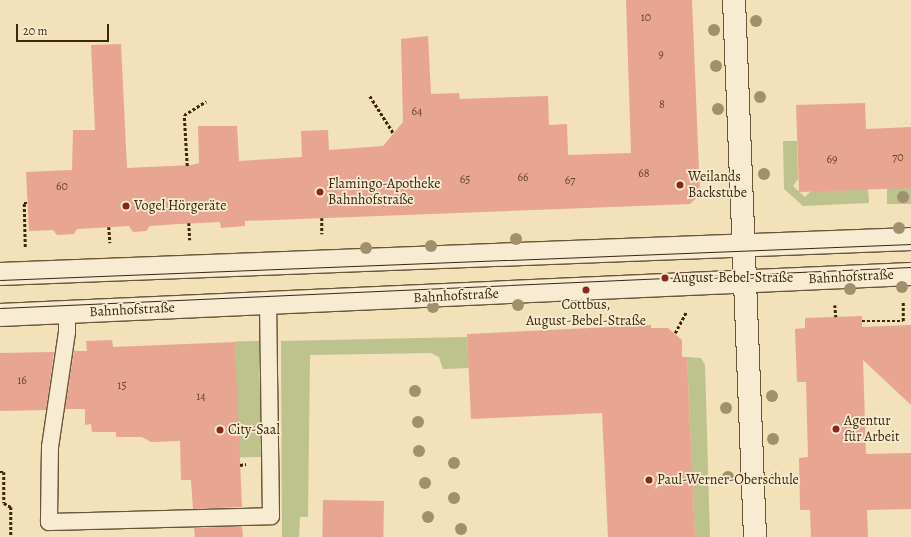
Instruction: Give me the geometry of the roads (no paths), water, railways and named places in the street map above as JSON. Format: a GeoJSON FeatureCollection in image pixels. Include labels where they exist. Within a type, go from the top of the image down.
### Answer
{"type":"FeatureCollection","features":[{"type":"Feature","properties":{"kind":"street"},"geometry":{"type":"LineString","coordinates":[[734,0],[747,282],[755,537]]}},
{"type":"Feature","properties":{"kind":"street"},"geometry":{"type":"LineString","coordinates":[[0,274],[911,239]]}},
{"type":"Feature","properties":{"kind":"street","name":"Bahnhofstraße"},"geometry":{"type":"LineString","coordinates":[[0,315],[911,274]]}},
{"type":"Feature","properties":{"kind":"lane"},"geometry":{"type":"LineString","coordinates":[[67,313],[67,332],[50,447],[49,522],[271,516],[268,304]]}},
{"type":"Feature","properties":{"kind":"tram line"},"geometry":{"type":"LineString","coordinates":[[0,280],[911,244]]}},
{"type":"Feature","properties":{"kind":"tram line"},"geometry":{"type":"LineString","coordinates":[[0,308],[911,267]]}},
{"type":"Feature","properties":{"kind":"place","name":"Weilands Backstube"},"geometry":{"type":"Point","coordinates":[680,185]}},
{"type":"Feature","properties":{"kind":"place","name":"Flamingo-Apotheke Bahnhofstraße"},"geometry":{"type":"Point","coordinates":[320,192]}},
{"type":"Feature","properties":{"kind":"place","name":"Vogel Hörgeräte"},"geometry":{"type":"Point","coordinates":[126,206]}},
{"type":"Feature","properties":{"kind":"place","name":"August-Bebel-Straße"},"geometry":{"type":"Point","coordinates":[665,278]}},
{"type":"Feature","properties":{"kind":"place","name":"Cottbus, August-Bebel-Straße"},"geometry":{"type":"Point","coordinates":[586,290]}},
{"type":"Feature","properties":{"kind":"place","name":"Agentur für Arbeit"},"geometry":{"type":"Point","coordinates":[836,429]}},
{"type":"Feature","properties":{"kind":"place","name":"City-Saal"},"geometry":{"type":"Point","coordinates":[220,430]}},
{"type":"Feature","properties":{"kind":"place","name":"Paul-Werner-Oberschule"},"geometry":{"type":"Point","coordinates":[649,480]}}]}
